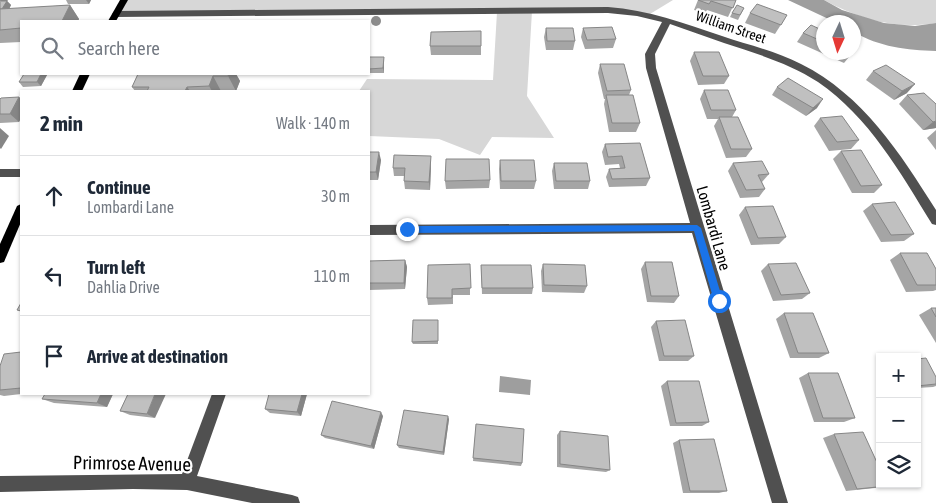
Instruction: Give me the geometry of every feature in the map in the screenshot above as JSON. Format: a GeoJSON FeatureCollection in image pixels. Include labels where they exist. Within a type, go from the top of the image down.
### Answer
{"type":"FeatureCollection","features":[{"type":"Feature","properties":{"kind":"main road"},"geometry":{"type":"LineString","coordinates":[[114,17],[124,0]]}},
{"type":"Feature","properties":{"kind":"main road"},"geometry":{"type":"LineString","coordinates":[[77,90],[85,75]]}},
{"type":"Feature","properties":{"kind":"main road"},"geometry":{"type":"LineString","coordinates":[[0,258],[20,211]]}},
{"type":"Feature","properties":{"kind":"street","name":"William Street"},"geometry":{"type":"LineString","coordinates":[[114,17],[375,7],[625,11],[650,14],[784,60],[831,86],[851,102],[871,123],[936,220]]}},
{"type":"Feature","properties":{"kind":"street","name":"Lombardi Lane"},"geometry":{"type":"LineString","coordinates":[[667,21],[650,54],[651,68],[780,503]]}},
{"type":"Feature","properties":{"kind":"street"},"geometry":{"type":"LineString","coordinates":[[0,173],[20,172]]}},
{"type":"Feature","properties":{"kind":"street"},"geometry":{"type":"LineString","coordinates":[[923,200],[936,199]]}},
{"type":"Feature","properties":{"kind":"street"},"geometry":{"type":"LineString","coordinates":[[370,230],[697,228]]}},
{"type":"Feature","properties":{"kind":"street"},"geometry":{"type":"LineString","coordinates":[[187,482],[218,395]]}},
{"type":"Feature","properties":{"kind":"street","name":"Primrose Avenue"},"geometry":{"type":"LineString","coordinates":[[0,484],[133,481],[187,482],[292,503]]}},
{"type":"Feature","properties":{"kind":"shaded area"},"geometry":{"type":"Polygon","coordinates":[[[124,0],[673,0],[650,14],[638,12],[532,11],[527,96],[554,138],[492,137],[480,155],[439,139],[370,136],[370,90],[360,90],[367,79],[493,80],[497,12],[116,14],[124,0]]]}},
{"type":"Feature","properties":{"kind":"shaded area"},"geometry":{"type":"Polygon","coordinates":[[[788,0],[824,0],[842,10],[858,15],[820,15],[788,0]]]}},
{"type":"Feature","properties":{"kind":"shaded area"},"geometry":{"type":"Polygon","coordinates":[[[824,0],[936,0],[936,23],[921,25],[892,24],[851,13],[824,0]]]}},
{"type":"Feature","properties":{"kind":"shaded area"},"geometry":{"type":"Polygon","coordinates":[[[861,16],[884,23],[915,26],[936,23],[936,51],[904,49],[861,36],[861,16]]]}},
{"type":"Feature","properties":{"kind":"shaded area"},"geometry":{"type":"Polygon","coordinates":[[[500,376],[531,380],[530,395],[499,392],[500,376]]]}},
{"type":"Feature","properties":{"kind":"building"},"geometry":{"type":"Polygon","coordinates":[[[0,0],[7,1],[2,9],[0,9],[0,0]]]}},
{"type":"Feature","properties":{"kind":"building"},"geometry":{"type":"Polygon","coordinates":[[[698,0],[736,0],[733,8],[711,1],[709,4],[698,0]]]}},
{"type":"Feature","properties":{"kind":"building"},"geometry":{"type":"Polygon","coordinates":[[[757,4],[787,15],[781,25],[750,13],[757,4]]]}},
{"type":"Feature","properties":{"kind":"building"},"geometry":{"type":"Polygon","coordinates":[[[70,5],[62,20],[20,20],[20,28],[0,30],[0,9],[70,5]]]}},
{"type":"Feature","properties":{"kind":"building"},"geometry":{"type":"Polygon","coordinates":[[[737,5],[744,8],[740,15],[732,13],[737,5]]]}},
{"type":"Feature","properties":{"kind":"building"},"geometry":{"type":"Polygon","coordinates":[[[811,25],[816,27],[816,39],[803,33],[811,25]]]}},
{"type":"Feature","properties":{"kind":"building"},"geometry":{"type":"Polygon","coordinates":[[[612,27],[616,39],[587,40],[583,28],[612,27]]]}},
{"type":"Feature","properties":{"kind":"building"},"geometry":{"type":"Polygon","coordinates":[[[546,28],[573,28],[575,41],[547,41],[546,28]]]}},
{"type":"Feature","properties":{"kind":"building"},"geometry":{"type":"Polygon","coordinates":[[[481,31],[481,46],[430,46],[431,32],[481,31]]]}},
{"type":"Feature","properties":{"kind":"building"},"geometry":{"type":"Polygon","coordinates":[[[694,52],[719,52],[729,76],[703,76],[694,52]]]}},
{"type":"Feature","properties":{"kind":"building"},"geometry":{"type":"Polygon","coordinates":[[[370,57],[384,57],[383,68],[370,69],[370,57]]]}},
{"type":"Feature","properties":{"kind":"building"},"geometry":{"type":"Polygon","coordinates":[[[600,64],[624,64],[631,90],[607,91],[600,64]]]}},
{"type":"Feature","properties":{"kind":"building"},"geometry":{"type":"Polygon","coordinates":[[[886,65],[915,84],[902,91],[873,71],[886,65]]]}},
{"type":"Feature","properties":{"kind":"building"},"geometry":{"type":"Polygon","coordinates":[[[23,75],[40,75],[37,82],[19,82],[23,75]]]}},
{"type":"Feature","properties":{"kind":"building"},"geometry":{"type":"Polygon","coordinates":[[[138,75],[228,75],[213,76],[209,86],[187,87],[186,90],[148,90],[149,87],[132,87],[138,75]]]}},
{"type":"Feature","properties":{"kind":"building"},"geometry":{"type":"Polygon","coordinates":[[[788,78],[823,99],[813,108],[777,87],[788,78]]]}},
{"type":"Feature","properties":{"kind":"building"},"geometry":{"type":"Polygon","coordinates":[[[704,90],[728,90],[736,110],[711,110],[704,90]]]}},
{"type":"Feature","properties":{"kind":"building"},"geometry":{"type":"Polygon","coordinates":[[[924,93],[936,104],[936,121],[933,122],[907,95],[924,93]]]}},
{"type":"Feature","properties":{"kind":"building"},"geometry":{"type":"Polygon","coordinates":[[[606,95],[633,95],[640,123],[612,123],[606,95]]]}},
{"type":"Feature","properties":{"kind":"building"},"geometry":{"type":"Polygon","coordinates":[[[19,97],[10,114],[0,114],[1,98],[19,97]]]}},
{"type":"Feature","properties":{"kind":"building"},"geometry":{"type":"Polygon","coordinates":[[[842,116],[859,140],[837,142],[820,118],[842,116]]]}},
{"type":"Feature","properties":{"kind":"building"},"geometry":{"type":"Polygon","coordinates":[[[719,117],[738,117],[752,149],[731,149],[719,117]]]}},
{"type":"Feature","properties":{"kind":"building"},"geometry":{"type":"Polygon","coordinates":[[[640,143],[650,178],[612,179],[609,169],[625,168],[622,156],[608,157],[605,144],[640,143]]]}},
{"type":"Feature","properties":{"kind":"building"},"geometry":{"type":"Polygon","coordinates":[[[861,150],[882,185],[861,186],[841,151],[861,150]]]}},
{"type":"Feature","properties":{"kind":"building"},"geometry":{"type":"Polygon","coordinates":[[[370,152],[379,152],[376,172],[370,172],[370,152]]]}},
{"type":"Feature","properties":{"kind":"building"},"geometry":{"type":"Polygon","coordinates":[[[394,155],[431,156],[429,182],[404,181],[405,168],[393,168],[394,155]]]}},
{"type":"Feature","properties":{"kind":"building"},"geometry":{"type":"Polygon","coordinates":[[[446,159],[489,159],[490,180],[445,181],[446,159]]]}},
{"type":"Feature","properties":{"kind":"building"},"geometry":{"type":"Polygon","coordinates":[[[500,160],[534,160],[536,181],[501,181],[500,160]]]}},
{"type":"Feature","properties":{"kind":"building"},"geometry":{"type":"Polygon","coordinates":[[[762,161],[769,174],[758,175],[765,189],[746,190],[733,163],[762,161]]]}},
{"type":"Feature","properties":{"kind":"building"},"geometry":{"type":"Polygon","coordinates":[[[554,163],[587,163],[590,181],[556,181],[554,163]]]}},
{"type":"Feature","properties":{"kind":"building"},"geometry":{"type":"Polygon","coordinates":[[[895,202],[914,234],[891,235],[872,204],[895,202]]]}},
{"type":"Feature","properties":{"kind":"building"},"geometry":{"type":"Polygon","coordinates":[[[773,206],[786,237],[758,238],[745,207],[773,206]]]}},
{"type":"Feature","properties":{"kind":"building"},"geometry":{"type":"Polygon","coordinates":[[[900,253],[927,253],[936,269],[936,285],[917,285],[900,253]]]}},
{"type":"Feature","properties":{"kind":"building"},"geometry":{"type":"Polygon","coordinates":[[[405,260],[404,283],[370,283],[370,261],[405,260]]]}},
{"type":"Feature","properties":{"kind":"building"},"geometry":{"type":"Polygon","coordinates":[[[645,262],[672,262],[679,296],[651,296],[645,262]]]}},
{"type":"Feature","properties":{"kind":"building"},"geometry":{"type":"Polygon","coordinates":[[[796,263],[810,293],[781,295],[768,264],[796,263]]]}},
{"type":"Feature","properties":{"kind":"building"},"geometry":{"type":"Polygon","coordinates":[[[470,264],[471,288],[452,289],[452,298],[427,298],[428,265],[470,264]]]}},
{"type":"Feature","properties":{"kind":"building"},"geometry":{"type":"Polygon","coordinates":[[[543,264],[585,265],[587,286],[544,285],[543,264]]]}},
{"type":"Feature","properties":{"kind":"building"},"geometry":{"type":"Polygon","coordinates":[[[481,265],[531,265],[533,288],[482,288],[481,265]]]}},
{"type":"Feature","properties":{"kind":"building"},"geometry":{"type":"Polygon","coordinates":[[[931,308],[936,308],[936,317],[931,308]]]}},
{"type":"Feature","properties":{"kind":"building"},"geometry":{"type":"Polygon","coordinates":[[[784,313],[813,313],[829,353],[798,353],[784,313]]]}},
{"type":"Feature","properties":{"kind":"building"},"geometry":{"type":"Polygon","coordinates":[[[413,320],[438,320],[438,341],[412,342],[413,320]]]}},
{"type":"Feature","properties":{"kind":"building"},"geometry":{"type":"Polygon","coordinates":[[[685,320],[694,356],[664,356],[656,321],[685,320]]]}},
{"type":"Feature","properties":{"kind":"building"},"geometry":{"type":"Polygon","coordinates":[[[20,352],[20,388],[0,390],[0,366],[4,354],[20,352]]]}},
{"type":"Feature","properties":{"kind":"building"},"geometry":{"type":"Polygon","coordinates":[[[926,358],[936,377],[936,384],[921,386],[921,359],[926,358]]]}},
{"type":"Feature","properties":{"kind":"building"},"geometry":{"type":"Polygon","coordinates":[[[808,373],[838,373],[855,418],[823,418],[808,373]]]}},
{"type":"Feature","properties":{"kind":"building"},"geometry":{"type":"Polygon","coordinates":[[[667,381],[699,381],[709,422],[676,423],[667,381]]]}},
{"type":"Feature","properties":{"kind":"building"},"geometry":{"type":"Polygon","coordinates":[[[44,395],[101,395],[97,403],[42,399],[44,395]]]}},
{"type":"Feature","properties":{"kind":"building"},"geometry":{"type":"Polygon","coordinates":[[[128,395],[155,395],[147,414],[120,411],[128,395]]]}},
{"type":"Feature","properties":{"kind":"building"},"geometry":{"type":"Polygon","coordinates":[[[269,395],[302,395],[297,412],[265,409],[269,395]]]}},
{"type":"Feature","properties":{"kind":"building"},"geometry":{"type":"Polygon","coordinates":[[[332,401],[381,412],[371,446],[321,435],[332,401]]]}},
{"type":"Feature","properties":{"kind":"building"},"geometry":{"type":"Polygon","coordinates":[[[404,410],[448,416],[443,452],[397,445],[404,410]]]}},
{"type":"Feature","properties":{"kind":"building"},"geometry":{"type":"Polygon","coordinates":[[[476,424],[524,429],[522,463],[473,458],[476,424]]]}},
{"type":"Feature","properties":{"kind":"building"},"geometry":{"type":"Polygon","coordinates":[[[560,431],[608,436],[610,470],[560,464],[560,431]]]}},
{"type":"Feature","properties":{"kind":"building"},"geometry":{"type":"Polygon","coordinates":[[[863,432],[876,460],[876,487],[857,489],[834,434],[863,432]]]}},
{"type":"Feature","properties":{"kind":"building"},"geometry":{"type":"Polygon","coordinates":[[[714,439],[727,491],[690,491],[679,440],[714,439]]]}},
{"type":"Feature","properties":{"kind":"route"},"geometry":{"type":"LineString","coordinates":[[407,229],[697,228],[719,301]]}}]}
